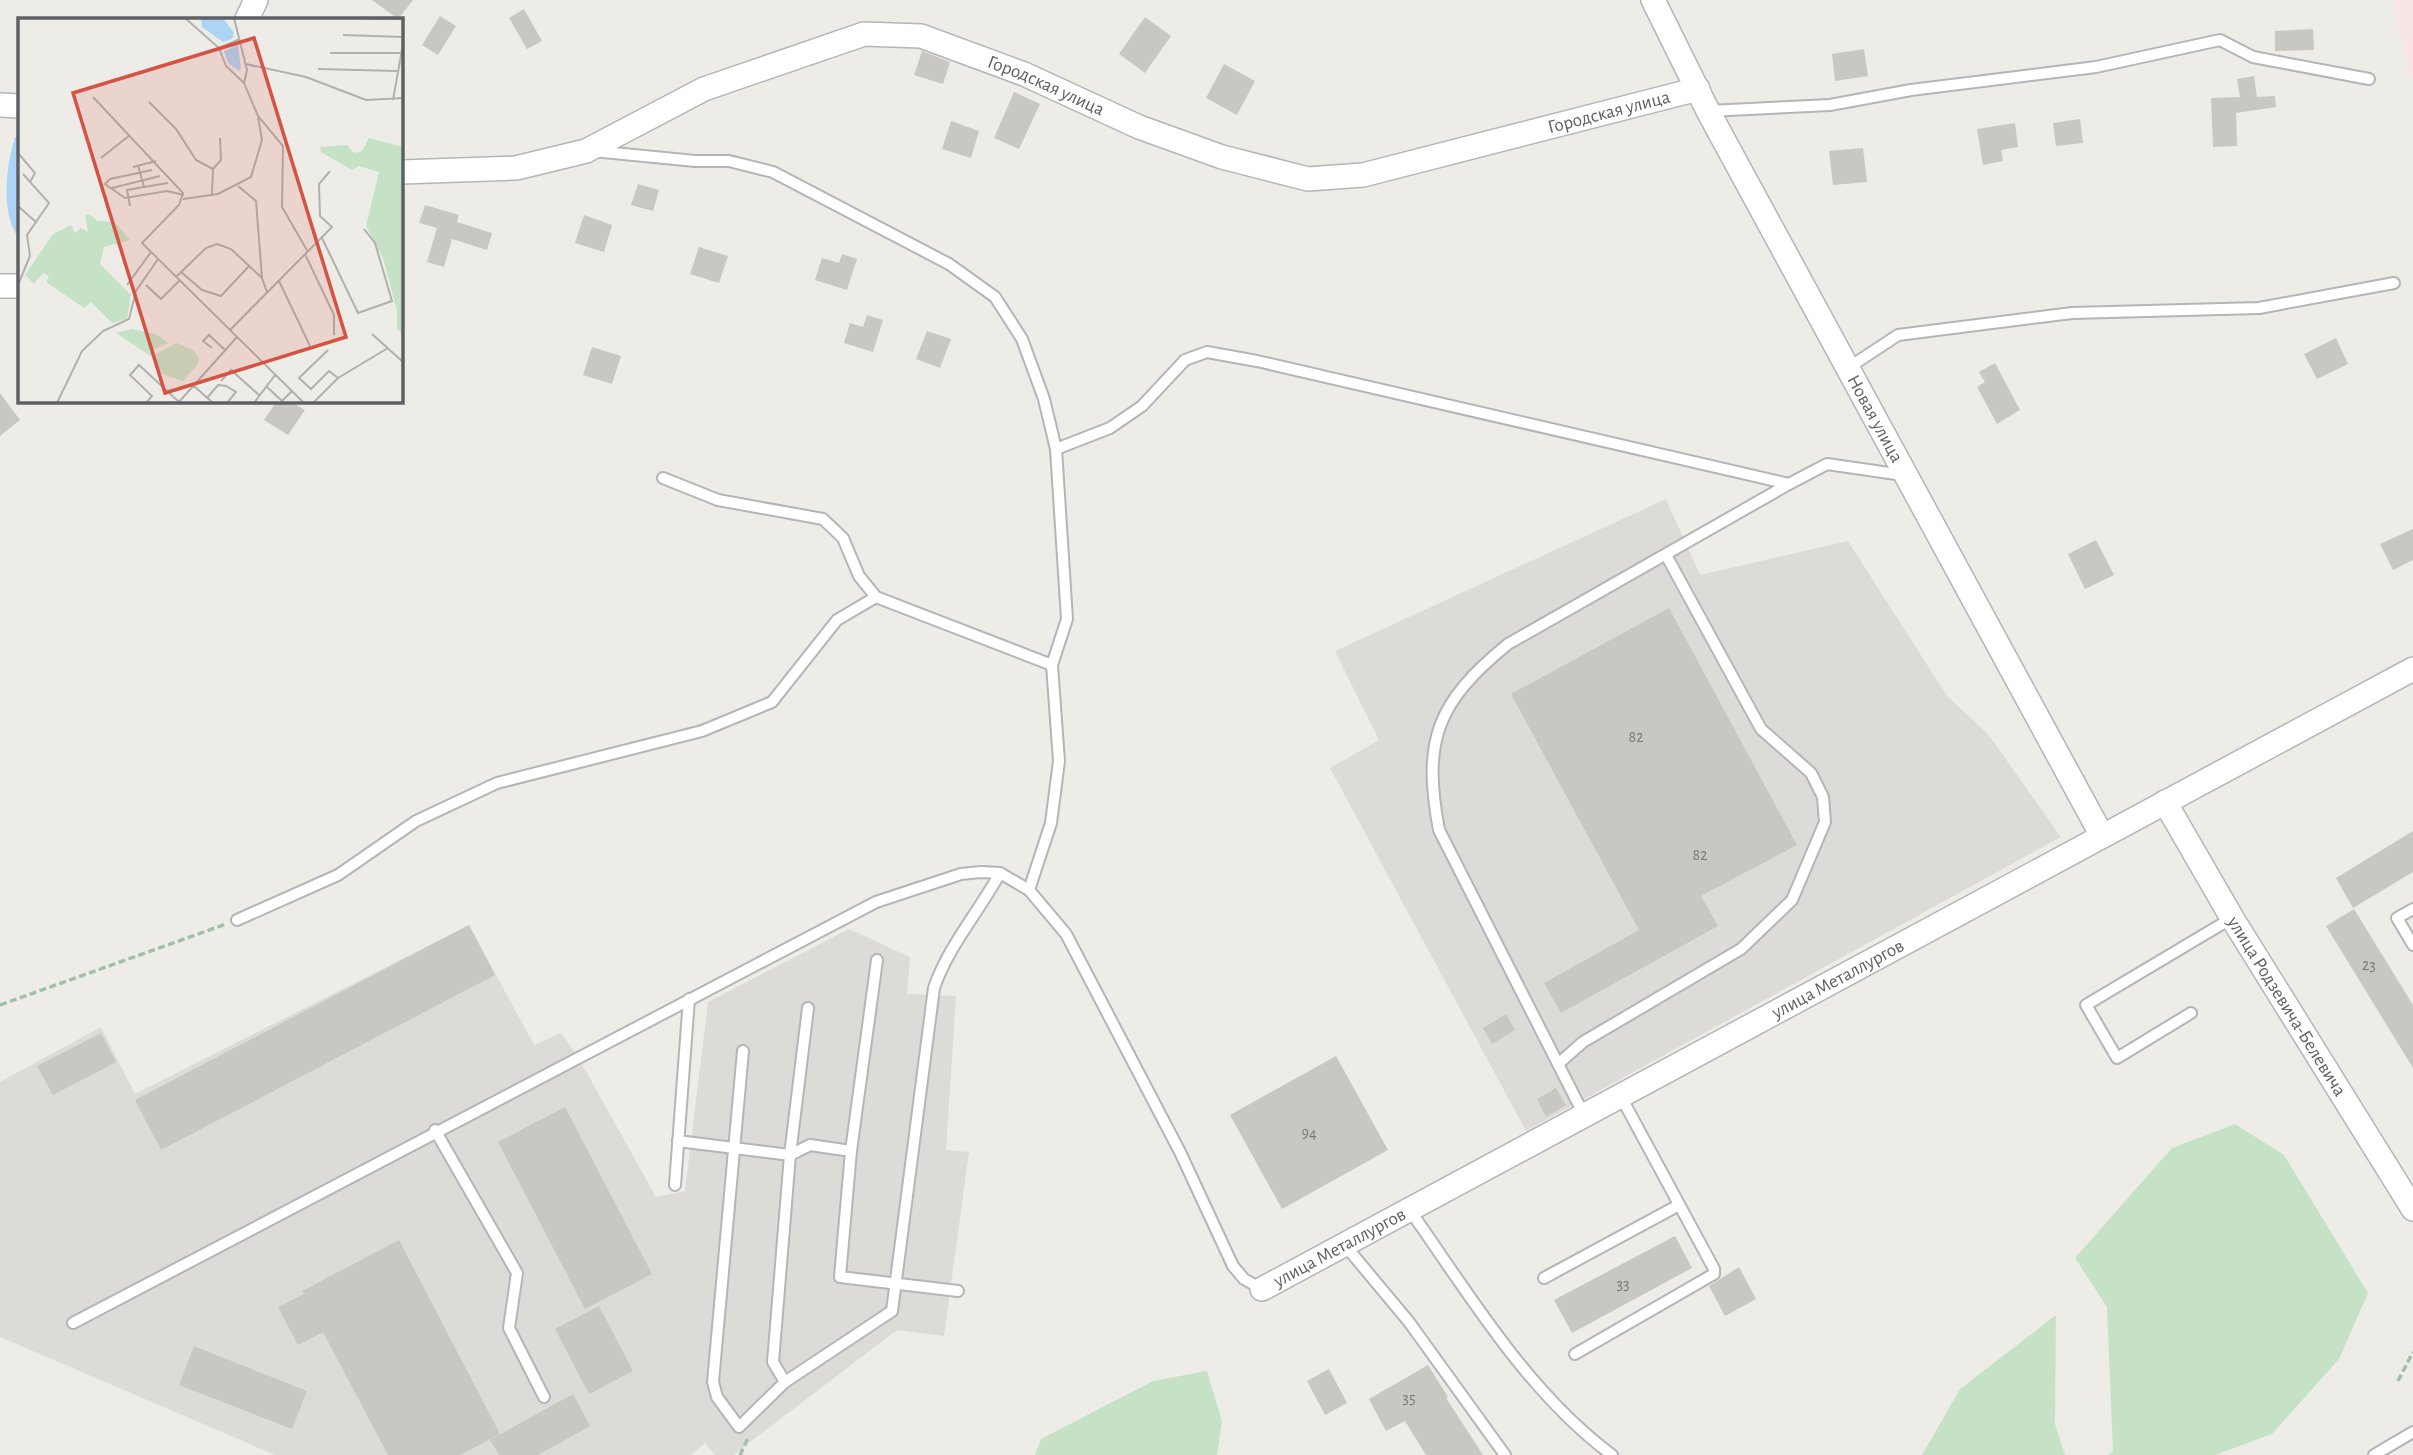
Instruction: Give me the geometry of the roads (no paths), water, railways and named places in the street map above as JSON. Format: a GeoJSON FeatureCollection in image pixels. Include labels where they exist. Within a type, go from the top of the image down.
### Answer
{"type":"FeatureCollection","features":[{"type":"Feature","properties":{"kind":"street"},"geometry":{"type":"LineString","coordinates":[[247,18],[256,0]]}},
{"type":"Feature","properties":{"kind":"street","name":"Новая улица"},"geometry":{"type":"LineString","coordinates":[[1653,0],[1708,111],[2101,834]]}},
{"type":"Feature","properties":{"kind":"street","name":"Городская улица"},"geometry":{"type":"LineString","coordinates":[[402,172],[516,168],[586,151],[704,89],[864,34],[921,36],[1024,74],[1139,127],[1222,157],[1308,179],[1363,175],[1698,89]]}},
{"type":"Feature","properties":{"kind":"street"},"geometry":{"type":"LineString","coordinates":[[0,105],[18,106]]}},
{"type":"Feature","properties":{"kind":"street"},"geometry":{"type":"LineString","coordinates":[[0,286],[18,286]]}},
{"type":"Feature","properties":{"kind":"street","name":"улица Металлургов"},"geometry":{"type":"LineString","coordinates":[[1262,1289],[2101,834],[2413,669]]}},
{"type":"Feature","properties":{"kind":"street","name":"улица Родзевича-Белевича"},"geometry":{"type":"LineString","coordinates":[[2165,802],[2232,918],[2413,1209]]}},
{"type":"Feature","properties":{"kind":"lane"},"geometry":{"type":"LineString","coordinates":[[1708,111],[1830,105],[1911,90],[2096,68],[2220,40],[2253,57],[2369,79]]}},
{"type":"Feature","properties":{"kind":"lane"},"geometry":{"type":"LineString","coordinates":[[586,151],[695,161],[729,161],[773,172],[949,264],[995,297],[1022,339],[1044,399],[1056,449],[1067,618],[1052,665],[1059,761],[1051,823],[1029,890]]}},
{"type":"Feature","properties":{"kind":"lane"},"geometry":{"type":"LineString","coordinates":[[1847,368],[1898,335],[2073,313],[2259,308],[2395,283]]}},
{"type":"Feature","properties":{"kind":"lane"},"geometry":{"type":"LineString","coordinates":[[1056,449],[1110,428],[1142,406],[1185,360],[1207,352],[1257,360],[1788,484]]}},
{"type":"Feature","properties":{"kind":"lane"},"geometry":{"type":"LineString","coordinates":[[1584,1115],[1439,830],[1431,785],[1434,741],[1451,703],[1478,668],[1508,644],[1827,464],[1904,475]]}},
{"type":"Feature","properties":{"kind":"lane"},"geometry":{"type":"LineString","coordinates":[[663,478],[718,500],[823,519],[844,538],[859,576],[876,597],[1052,665]]}},
{"type":"Feature","properties":{"kind":"lane"},"geometry":{"type":"LineString","coordinates":[[1558,1064],[1583,1042],[1741,949],[1792,900],[1825,822],[1823,797],[1811,773],[1760,729],[1666,555]]}},
{"type":"Feature","properties":{"kind":"lane"},"geometry":{"type":"LineString","coordinates":[[237,920],[338,875],[415,821],[497,783],[702,731],[772,702],[837,620],[876,597]]}},
{"type":"Feature","properties":{"kind":"lane"},"geometry":{"type":"LineString","coordinates":[[743,1051],[732,1148],[713,1382],[717,1397],[739,1427],[785,1382],[892,1311],[934,988],[955,940],[982,907],[1000,873]]}},
{"type":"Feature","properties":{"kind":"lane"},"geometry":{"type":"LineString","coordinates":[[73,1323],[435,1130],[876,902],[961,874],[1000,873],[1029,890],[1066,934],[1180,1152],[1233,1266],[1244,1279],[1262,1289]]}},
{"type":"Feature","properties":{"kind":"lane"},"geometry":{"type":"LineString","coordinates":[[2413,909],[2397,918],[2413,945]]}},
{"type":"Feature","properties":{"kind":"lane"},"geometry":{"type":"LineString","coordinates":[[2191,1013],[2117,1058],[2086,1005],[2232,918]]}},
{"type":"Feature","properties":{"kind":"lane"},"geometry":{"type":"LineString","coordinates":[[877,960],[851,1151],[840,1277],[958,1291]]}},
{"type":"Feature","properties":{"kind":"lane"},"geometry":{"type":"LineString","coordinates":[[675,1185],[689,999]]}},
{"type":"Feature","properties":{"kind":"lane"},"geometry":{"type":"LineString","coordinates":[[785,1382],[774,1362],[790,1155],[808,1008]]}},
{"type":"Feature","properties":{"kind":"lane"},"geometry":{"type":"LineString","coordinates":[[1575,1354],[1714,1274],[1620,1095]]}},
{"type":"Feature","properties":{"kind":"lane"},"geometry":{"type":"LineString","coordinates":[[435,1130],[517,1273],[509,1328],[544,1397]]}},
{"type":"Feature","properties":{"kind":"lane"},"geometry":{"type":"LineString","coordinates":[[678,1141],[790,1155],[810,1145],[851,1151]]}},
{"type":"Feature","properties":{"kind":"lane"},"geometry":{"type":"LineString","coordinates":[[1544,1278],[1679,1205]]}},
{"type":"Feature","properties":{"kind":"lane"},"geometry":{"type":"LineString","coordinates":[[1409,1209],[1501,1339],[1560,1409],[1612,1455]]}},
{"type":"Feature","properties":{"kind":"lane"},"geometry":{"type":"LineString","coordinates":[[1344,1244],[1405,1317],[1505,1455]]}},
{"type":"Feature","properties":{"kind":"lane"},"geometry":{"type":"LineString","coordinates":[[2374,1455],[2413,1432]]}},
{"type":"Feature","properties":{"kind":"water"},"geometry":{"type":"Polygon","coordinates":[[[15,137],[18,137],[18,237],[7,203],[9,162],[15,137]]]}}]}
